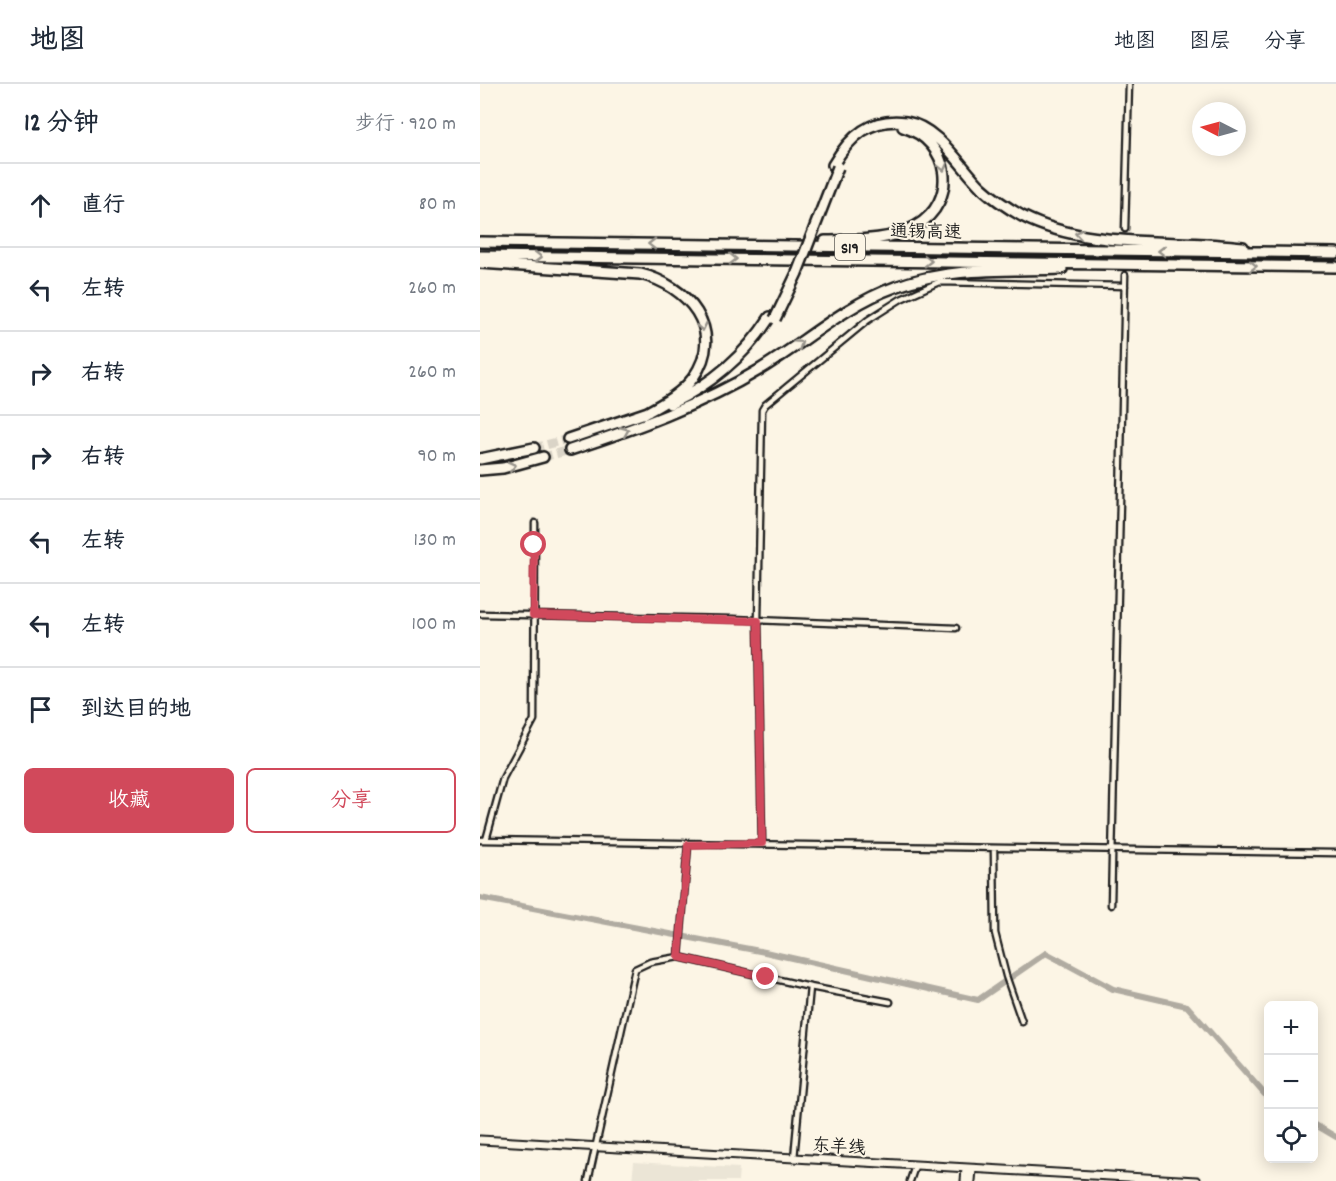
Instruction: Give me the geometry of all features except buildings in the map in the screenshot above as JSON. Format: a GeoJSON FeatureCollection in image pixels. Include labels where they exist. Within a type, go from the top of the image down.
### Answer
{"type":"FeatureCollection","features":[{"type":"Feature","properties":{"kind":"highway"},"geometry":{"type":"LineString","coordinates":[[652,420],[697,396],[735,369],[773,318],[847,143],[864,128],[886,121],[908,122],[929,133],[995,198],[1039,223],[1092,236],[1221,248]]}},
{"type":"Feature","properties":{"kind":"highway"},"geometry":{"type":"LineString","coordinates":[[676,245],[858,240],[894,236],[918,225],[928,217],[936,207],[945,185],[943,164],[933,145],[917,132],[897,126],[886,126],[864,134],[854,142],[836,166]]}},
{"type":"Feature","properties":{"kind":"highway","name":"通锡高速"},"geometry":{"type":"LineString","coordinates":[[480,242],[1221,248],[1336,253]]}},
{"type":"Feature","properties":{"kind":"highway","name":"通锡高速"},"geometry":{"type":"LineString","coordinates":[[480,256],[1336,267]]}},
{"type":"Feature","properties":{"kind":"highway"},"geometry":{"type":"LineString","coordinates":[[480,263],[640,274],[665,281],[684,294],[692,302],[702,322],[702,358],[692,379],[684,388],[644,414]]}},
{"type":"Feature","properties":{"kind":"highway"},"geometry":{"type":"LineString","coordinates":[[570,450],[693,403],[756,371],[858,303],[904,284],[932,276],[983,270],[1158,264]]}},
{"type":"Feature","properties":{"kind":"highway"},"geometry":{"type":"LineString","coordinates":[[568,439],[644,414],[683,398],[721,374],[773,318]]}},
{"type":"Feature","properties":{"kind":"highway"},"geometry":{"type":"LineString","coordinates":[[480,459],[534,448]]}},
{"type":"Feature","properties":{"kind":"highway"},"geometry":{"type":"LineString","coordinates":[[480,470],[503,468],[543,457]]}},
{"type":"Feature","properties":{"kind":"main road","name":"东羊线"},"geometry":{"type":"LineString","coordinates":[[480,1140],[1197,1181]]}},
{"type":"Feature","properties":{"kind":"main road"},"geometry":{"type":"LineString","coordinates":[[965,1181],[969,1169]]}},
{"type":"Feature","properties":{"kind":"main road"},"geometry":{"type":"LineString","coordinates":[[969,1169],[971,1181]]}},
{"type":"Feature","properties":{"kind":"street"},"geometry":{"type":"LineString","coordinates":[[1125,229],[1129,84]]}},
{"type":"Feature","properties":{"kind":"street"},"geometry":{"type":"LineString","coordinates":[[1111,905],[1125,275]]}},
{"type":"Feature","properties":{"kind":"street"},"geometry":{"type":"LineString","coordinates":[[762,843],[758,621],[762,410],[778,393],[868,320],[901,298],[939,282],[1125,286]]}},
{"type":"Feature","properties":{"kind":"street"},"geometry":{"type":"LineString","coordinates":[[535,523],[534,720],[503,778],[483,840],[688,845],[762,843],[994,850],[1336,853]]}},
{"type":"Feature","properties":{"kind":"street"},"geometry":{"type":"LineString","coordinates":[[480,614],[956,628]]}},
{"type":"Feature","properties":{"kind":"street"},"geometry":{"type":"LineString","coordinates":[[679,957],[688,845]]}},
{"type":"Feature","properties":{"kind":"street"},"geometry":{"type":"LineString","coordinates":[[994,850],[996,933],[1006,976],[1022,1022]]}},
{"type":"Feature","properties":{"kind":"street"},"geometry":{"type":"LineString","coordinates":[[588,1181],[635,969],[650,963],[679,957],[810,987],[890,1002]]}},
{"type":"Feature","properties":{"kind":"street"},"geometry":{"type":"LineString","coordinates":[[794,1158],[810,987]]}},
{"type":"Feature","properties":{"kind":"street"},"geometry":{"type":"LineString","coordinates":[[910,1181],[915,1166]]}},
{"type":"Feature","properties":{"kind":"shaded area"},"geometry":{"type":"Polygon","coordinates":[[[634,1162],[739,1168],[738,1181],[632,1181],[634,1162]]]}},
{"type":"Feature","properties":{"kind":"waterway"},"geometry":{"type":"LineString","coordinates":[[480,898],[765,952],[978,1000],[1046,953],[1113,989],[1187,1006],[1264,1093]]}},
{"type":"Feature","properties":{"kind":"waterway"},"geometry":{"type":"LineString","coordinates":[[1318,1126],[1336,1137]]}},
{"type":"Feature","properties":{"kind":"tunnel"},"geometry":{"type":"LineString","coordinates":[[1125,249],[1125,275]]}},
{"type":"Feature","properties":{"kind":"tunnel"},"geometry":{"type":"LineString","coordinates":[[534,448],[568,439]]}},
{"type":"Feature","properties":{"kind":"tunnel"},"geometry":{"type":"LineString","coordinates":[[543,457],[570,450]]}},
{"type":"Feature","properties":{"kind":"route"},"geometry":{"type":"LineString","coordinates":[[534,545],[533,615],[758,621],[762,843],[688,845],[679,957],[766,977]]}}]}
